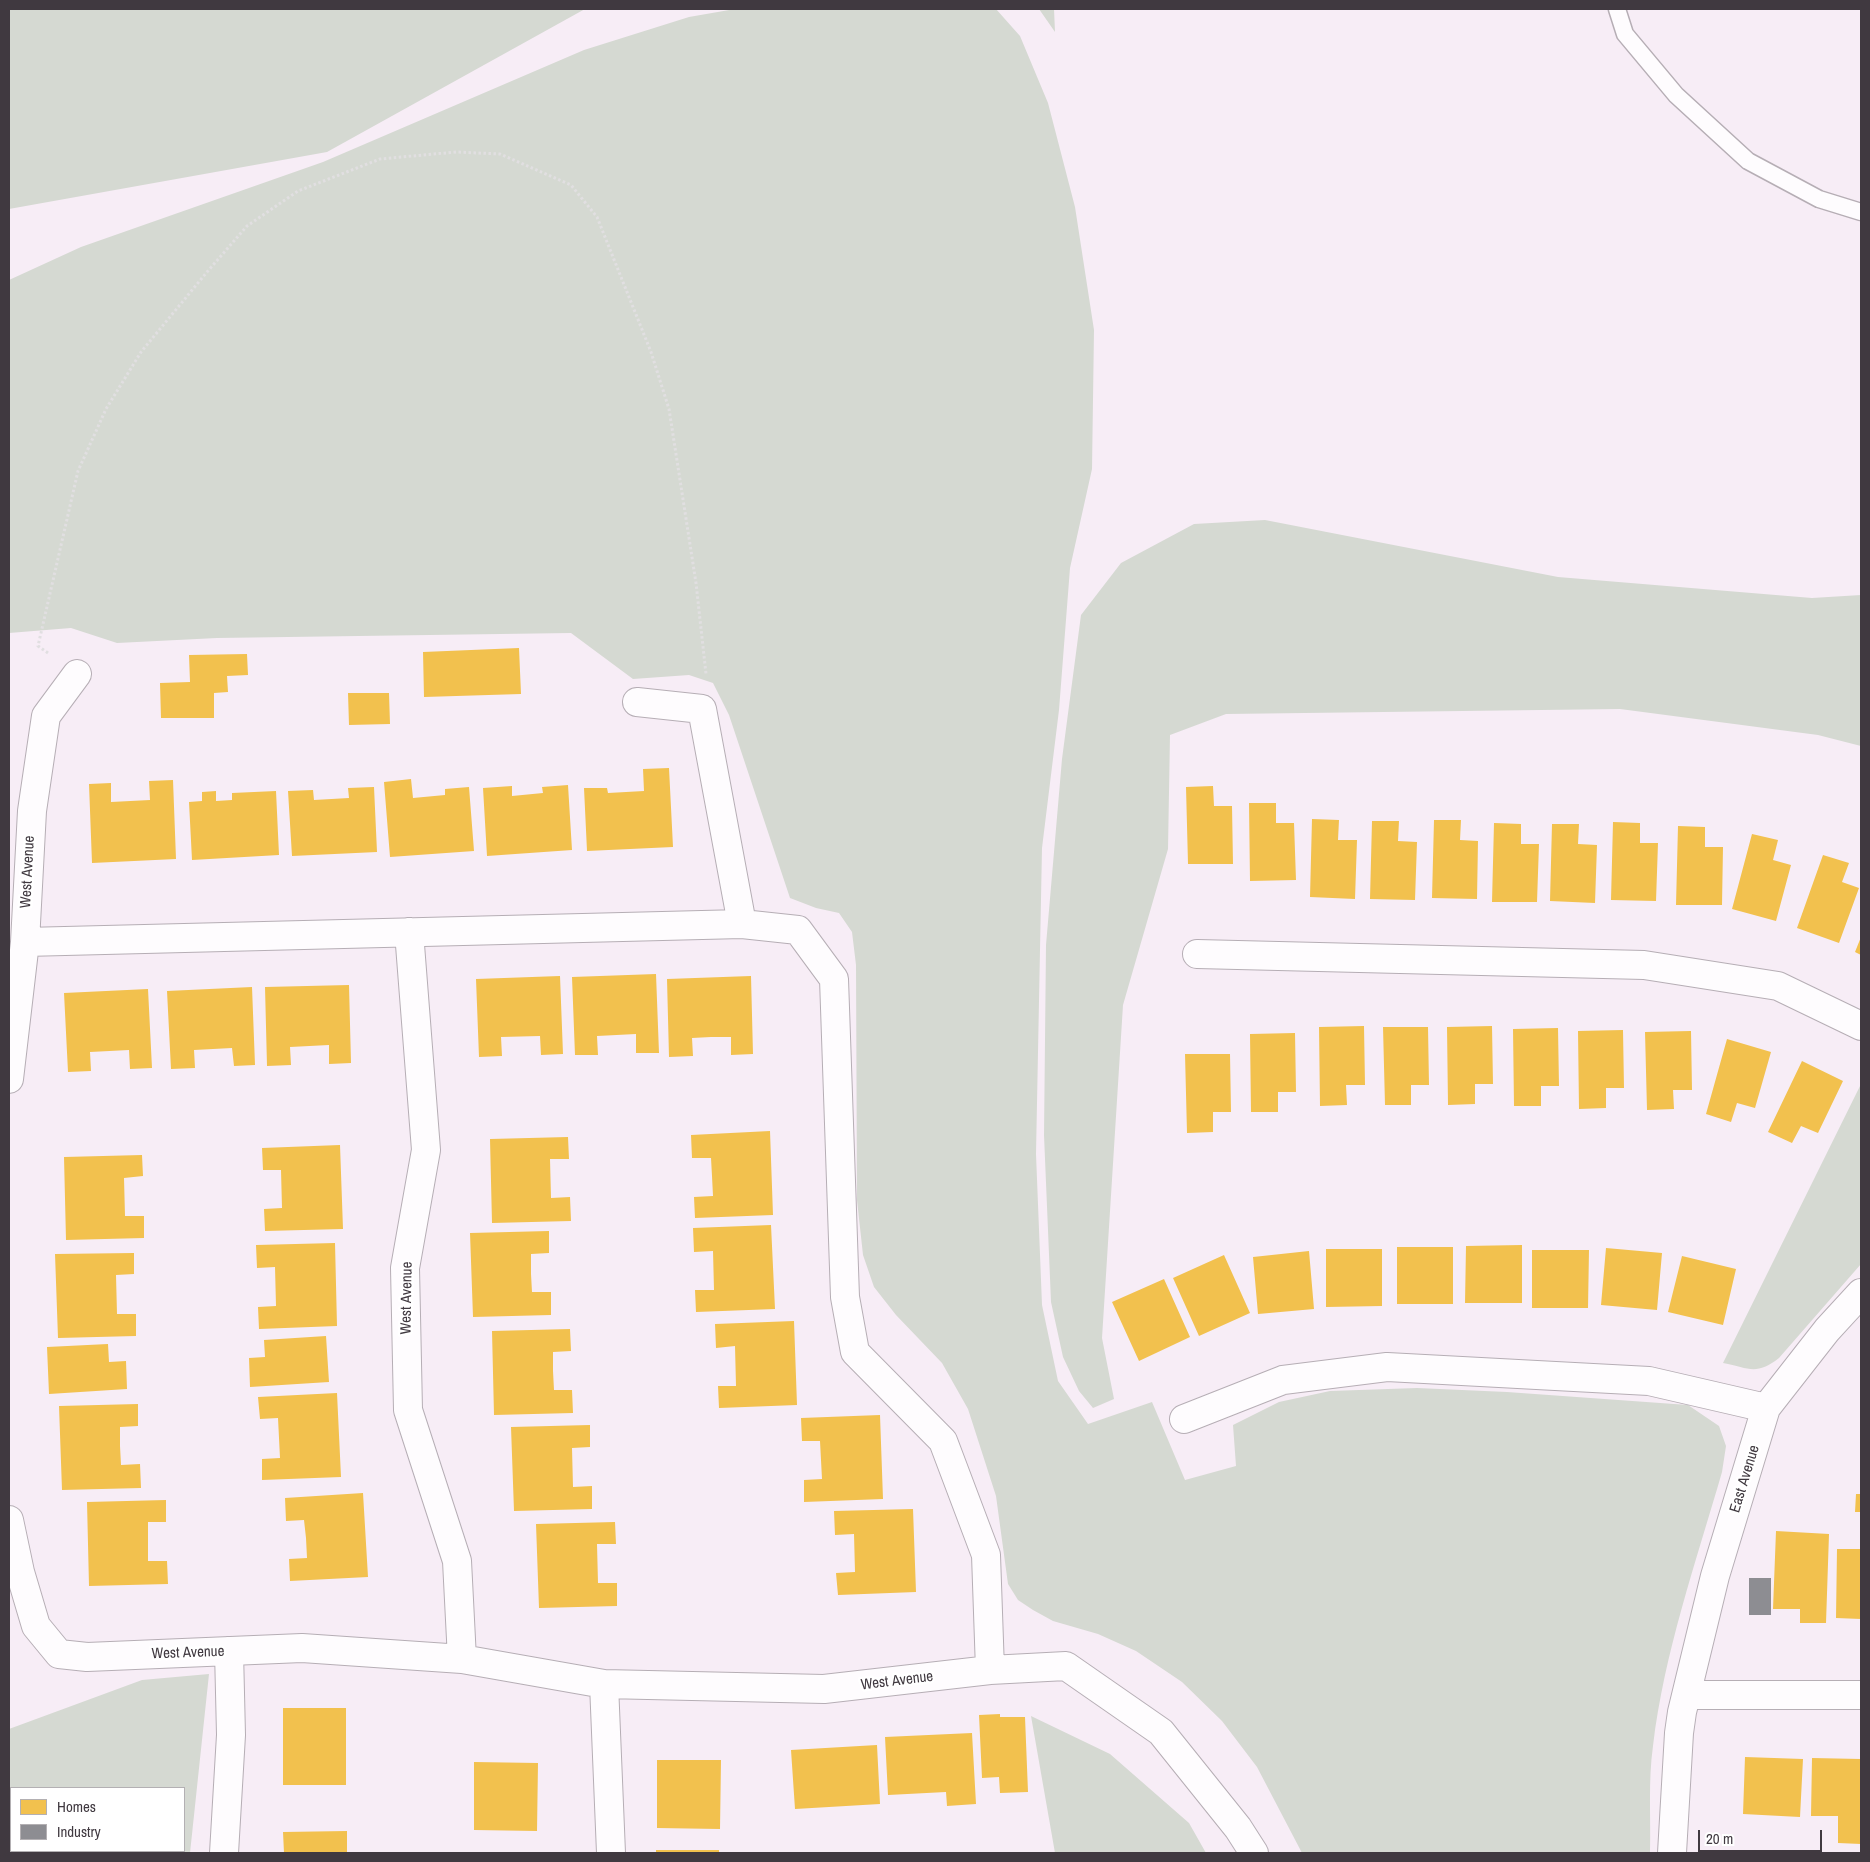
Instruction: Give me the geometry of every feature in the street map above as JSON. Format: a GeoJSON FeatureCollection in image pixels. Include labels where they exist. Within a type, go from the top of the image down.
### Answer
{"type":"FeatureCollection","features":[{"type":"Feature","properties":{"kind":"street","name":"West Avenue"},"geometry":{"type":"LineString","coordinates":[[9,1079],[25,942],[32,811],[46,716],[77,674]]}},
{"type":"Feature","properties":{"kind":"street"},"geometry":{"type":"LineString","coordinates":[[637,702],[702,709],[742,924]]}},
{"type":"Feature","properties":{"kind":"street"},"geometry":{"type":"LineString","coordinates":[[25,942],[742,924],[798,930],[834,979],[845,1297],[855,1352],[943,1441],[986,1555],[990,1670]]}},
{"type":"Feature","properties":{"kind":"street","name":"West Avenue"},"geometry":{"type":"LineString","coordinates":[[409,932],[426,1150],[405,1268],[408,1410],[457,1561],[462,1659]]}},
{"type":"Feature","properties":{"kind":"street"},"geometry":{"type":"LineString","coordinates":[[1197,954],[1644,965],[1778,986],[1861,1026]]}},
{"type":"Feature","properties":{"kind":"street","name":"East Avenue"},"geometry":{"type":"LineString","coordinates":[[1672,1853],[1679,1733],[1687,1695],[1715,1576],[1766,1408],[1828,1330],[1861,1293]]}},
{"type":"Feature","properties":{"kind":"street"},"geometry":{"type":"LineString","coordinates":[[1184,1418],[1283,1380],[1387,1368],[1649,1382],[1766,1408]]}},
{"type":"Feature","properties":{"kind":"street","name":"West Avenue"},"geometry":{"type":"LineString","coordinates":[[9,1520],[20,1572],[36,1626],[59,1654],[87,1657],[302,1648],[462,1659],[604,1684],[824,1689],[990,1670],[1066,1666],[1161,1732],[1238,1828],[1254,1853]]}},
{"type":"Feature","properties":{"kind":"street"},"geometry":{"type":"LineString","coordinates":[[224,1853],[231,1735],[229,1651]]}},
{"type":"Feature","properties":{"kind":"street"},"geometry":{"type":"LineString","coordinates":[[604,1684],[611,1853]]}},
{"type":"Feature","properties":{"kind":"street"},"geometry":{"type":"LineString","coordinates":[[1687,1695],[1861,1695]]}},
{"type":"Feature","properties":{"kind":"lane"},"geometry":{"type":"LineString","coordinates":[[1617,9],[1625,34],[1676,95],[1748,161],[1819,199],[1861,212]]}},
{"type":"Feature","properties":{"kind":"path"},"geometry":{"type":"LineString","coordinates":[[77,674],[38,646],[78,471],[106,409],[141,352],[247,226],[298,191],[380,159],[456,152],[500,154],[570,185],[598,217],[651,352],[669,409],[696,583],[706,675],[702,709]]}},
{"type":"Feature","properties":{"kind":"shaded area"},"geometry":{"type":"Polygon","coordinates":[[[9,9],[585,9],[327,152],[9,209],[9,9]]]}},
{"type":"Feature","properties":{"kind":"shaded area"},"geometry":{"type":"Polygon","coordinates":[[[735,9],[996,9],[1020,36],[1048,103],[1075,207],[1094,330],[1092,469],[1070,568],[1059,710],[1042,848],[1036,1154],[1042,1305],[1058,1381],[1088,1424],[1152,1402],[1185,1480],[1236,1466],[1233,1425],[1279,1402],[1330,1391],[1417,1388],[1507,1392],[1688,1405],[1719,1426],[1726,1446],[1722,1472],[1682,1608],[1658,1711],[1651,1773],[1650,1853],[1302,1853],[1257,1767],[1222,1721],[1182,1682],[1136,1651],[1098,1634],[1053,1621],[1018,1600],[1008,1584],[996,1496],[968,1409],[942,1363],[896,1315],[874,1287],[863,1255],[857,1200],[856,965],[852,932],[839,913],[816,908],[790,898],[729,715],[713,683],[689,675],[633,679],[571,633],[217,638],[117,643],[71,628],[9,633],[9,280],[81,247],[323,162],[584,50],[689,17],[735,9]]]}},
{"type":"Feature","properties":{"kind":"shaded area"},"geometry":{"type":"Polygon","coordinates":[[[1039,9],[1054,9],[1055,32],[1039,9]]]}},
{"type":"Feature","properties":{"kind":"shaded area"},"geometry":{"type":"Polygon","coordinates":[[[1265,520],[1558,577],[1812,598],[1861,595],[1861,746],[1818,735],[1620,709],[1226,714],[1170,735],[1168,849],[1123,1005],[1102,1338],[1114,1399],[1093,1408],[1079,1391],[1063,1357],[1051,1302],[1044,1135],[1046,945],[1062,759],[1081,615],[1121,563],[1194,524],[1265,520]]]}},
{"type":"Feature","properties":{"kind":"shaded area"},"geometry":{"type":"Polygon","coordinates":[[[1861,1084],[1861,1264],[1779,1358],[1771,1364],[1758,1369],[1752,1369],[1723,1363],[1861,1084]]]}},
{"type":"Feature","properties":{"kind":"shaded area"},"geometry":{"type":"Polygon","coordinates":[[[209,1674],[190,1853],[9,1853],[9,1729],[142,1680],[209,1674]]]}},
{"type":"Feature","properties":{"kind":"shaded area"},"geometry":{"type":"Polygon","coordinates":[[[1031,1716],[1110,1754],[1189,1823],[1206,1853],[1055,1853],[1031,1716]]]}},
{"type":"Feature","properties":{"kind":"building: Homes"},"geometry":{"type":"Polygon","coordinates":[[[519,648],[521,694],[424,697],[423,652],[519,648]]]}},
{"type":"Feature","properties":{"kind":"building: Homes"},"geometry":{"type":"Polygon","coordinates":[[[247,654],[248,675],[227,676],[228,692],[214,693],[214,718],[161,718],[160,683],[190,682],[189,655],[247,654]]]}},
{"type":"Feature","properties":{"kind":"building: Homes"},"geometry":{"type":"Polygon","coordinates":[[[348,693],[389,693],[390,724],[349,725],[348,693]]]}},
{"type":"Feature","properties":{"kind":"building: Homes"},"geometry":{"type":"Polygon","coordinates":[[[669,768],[673,847],[587,851],[584,788],[607,788],[608,793],[644,791],[643,769],[669,768]]]}},
{"type":"Feature","properties":{"kind":"building: Homes"},"geometry":{"type":"Polygon","coordinates":[[[411,779],[413,798],[445,795],[445,789],[469,787],[474,851],[390,857],[384,782],[411,779]]]}},
{"type":"Feature","properties":{"kind":"building: Homes"},"geometry":{"type":"Polygon","coordinates":[[[173,780],[176,859],[92,863],[89,784],[111,783],[111,802],[150,800],[149,781],[173,780]]]}},
{"type":"Feature","properties":{"kind":"building: Homes"},"geometry":{"type":"Polygon","coordinates":[[[568,785],[572,850],[487,856],[483,788],[512,786],[512,796],[543,793],[542,787],[568,785]]]}},
{"type":"Feature","properties":{"kind":"building: Homes"},"geometry":{"type":"Polygon","coordinates":[[[1213,786],[1214,806],[1232,806],[1233,864],[1188,864],[1186,787],[1213,786]]]}},
{"type":"Feature","properties":{"kind":"building: Homes"},"geometry":{"type":"Polygon","coordinates":[[[374,787],[377,852],[292,856],[288,791],[313,790],[314,800],[349,798],[348,788],[374,787]]]}},
{"type":"Feature","properties":{"kind":"building: Homes"},"geometry":{"type":"Polygon","coordinates":[[[216,791],[216,801],[232,800],[232,793],[276,791],[279,855],[192,860],[189,802],[202,801],[202,792],[216,791]]]}},
{"type":"Feature","properties":{"kind":"building: Homes"},"geometry":{"type":"Polygon","coordinates":[[[1249,803],[1276,803],[1276,823],[1294,823],[1296,880],[1250,881],[1249,803]]]}},
{"type":"Feature","properties":{"kind":"building: Homes"},"geometry":{"type":"Polygon","coordinates":[[[1312,819],[1339,820],[1338,840],[1357,840],[1355,899],[1310,897],[1312,819]]]}},
{"type":"Feature","properties":{"kind":"building: Homes"},"geometry":{"type":"Polygon","coordinates":[[[1434,820],[1461,820],[1460,840],[1478,841],[1477,899],[1432,898],[1434,820]]]}},
{"type":"Feature","properties":{"kind":"building: Homes"},"geometry":{"type":"Polygon","coordinates":[[[1372,821],[1399,821],[1398,841],[1417,842],[1415,900],[1370,899],[1372,821]]]}},
{"type":"Feature","properties":{"kind":"building: Homes"},"geometry":{"type":"Polygon","coordinates":[[[1613,822],[1640,823],[1640,843],[1658,843],[1656,901],[1611,900],[1613,822]]]}},
{"type":"Feature","properties":{"kind":"building: Homes"},"geometry":{"type":"Polygon","coordinates":[[[1494,823],[1521,824],[1521,844],[1539,844],[1537,902],[1492,902],[1494,823]]]}},
{"type":"Feature","properties":{"kind":"building: Homes"},"geometry":{"type":"Polygon","coordinates":[[[1552,824],[1579,824],[1578,844],[1597,845],[1595,903],[1550,901],[1552,824]]]}},
{"type":"Feature","properties":{"kind":"building: Homes"},"geometry":{"type":"Polygon","coordinates":[[[1678,826],[1705,827],[1705,847],[1723,847],[1722,905],[1676,905],[1678,826]]]}},
{"type":"Feature","properties":{"kind":"building: Homes"},"geometry":{"type":"Polygon","coordinates":[[[1752,834],[1778,840],[1773,860],[1791,865],[1776,921],[1732,909],[1752,834]]]}},
{"type":"Feature","properties":{"kind":"building: Homes"},"geometry":{"type":"Polygon","coordinates":[[[1823,855],[1849,863],[1842,882],[1859,888],[1839,943],[1797,928],[1823,855]]]}},
{"type":"Feature","properties":{"kind":"building: Homes"},"geometry":{"type":"Polygon","coordinates":[[[1861,937],[1861,955],[1855,952],[1861,937]]]}},
{"type":"Feature","properties":{"kind":"building: Homes"},"geometry":{"type":"Polygon","coordinates":[[[656,974],[659,1053],[636,1053],[636,1034],[597,1036],[598,1055],[575,1055],[572,977],[656,974]]]}},
{"type":"Feature","properties":{"kind":"building: Homes"},"geometry":{"type":"Polygon","coordinates":[[[560,976],[563,1054],[541,1055],[540,1036],[501,1037],[502,1056],[479,1057],[476,979],[560,976]]]}},
{"type":"Feature","properties":{"kind":"building: Homes"},"geometry":{"type":"Polygon","coordinates":[[[751,976],[753,1054],[731,1055],[731,1037],[711,1037],[692,1038],[693,1056],[669,1057],[667,979],[751,976]]]}},
{"type":"Feature","properties":{"kind":"building: Homes"},"geometry":{"type":"Polygon","coordinates":[[[349,985],[351,1063],[329,1064],[329,1045],[290,1047],[291,1065],[267,1066],[265,987],[349,985]]]}},
{"type":"Feature","properties":{"kind":"building: Homes"},"geometry":{"type":"Polygon","coordinates":[[[252,987],[255,1065],[234,1066],[232,1048],[194,1050],[195,1068],[171,1069],[167,991],[252,987]]]}},
{"type":"Feature","properties":{"kind":"building: Homes"},"geometry":{"type":"Polygon","coordinates":[[[148,989],[152,1068],[130,1069],[129,1050],[90,1052],[91,1071],[68,1072],[64,993],[148,989]]]}},
{"type":"Feature","properties":{"kind":"building: Homes"},"geometry":{"type":"Polygon","coordinates":[[[1364,1026],[1365,1085],[1346,1085],[1347,1105],[1320,1106],[1319,1027],[1364,1026]]]}},
{"type":"Feature","properties":{"kind":"building: Homes"},"geometry":{"type":"Polygon","coordinates":[[[1492,1026],[1493,1084],[1475,1084],[1475,1104],[1448,1105],[1447,1027],[1492,1026]]]}},
{"type":"Feature","properties":{"kind":"building: Homes"},"geometry":{"type":"Polygon","coordinates":[[[1383,1027],[1428,1027],[1429,1085],[1411,1085],[1411,1105],[1385,1105],[1383,1027]]]}},
{"type":"Feature","properties":{"kind":"building: Homes"},"geometry":{"type":"Polygon","coordinates":[[[1558,1028],[1559,1086],[1541,1086],[1541,1106],[1514,1106],[1513,1029],[1558,1028]]]}},
{"type":"Feature","properties":{"kind":"building: Homes"},"geometry":{"type":"Polygon","coordinates":[[[1623,1030],[1624,1088],[1606,1088],[1606,1108],[1579,1109],[1578,1031],[1623,1030]]]}},
{"type":"Feature","properties":{"kind":"building: Homes"},"geometry":{"type":"Polygon","coordinates":[[[1691,1031],[1692,1090],[1673,1090],[1674,1109],[1647,1110],[1645,1032],[1691,1031]]]}},
{"type":"Feature","properties":{"kind":"building: Homes"},"geometry":{"type":"Polygon","coordinates":[[[1295,1033],[1296,1092],[1278,1092],[1278,1112],[1251,1112],[1250,1034],[1295,1033]]]}},
{"type":"Feature","properties":{"kind":"building: Homes"},"geometry":{"type":"Polygon","coordinates":[[[1727,1039],[1771,1052],[1755,1108],[1737,1103],[1731,1122],[1706,1114],[1727,1039]]]}},
{"type":"Feature","properties":{"kind":"building: Homes"},"geometry":{"type":"Polygon","coordinates":[[[1185,1054],[1230,1054],[1231,1112],[1213,1112],[1213,1132],[1187,1133],[1185,1054]]]}},
{"type":"Feature","properties":{"kind":"building: Homes"},"geometry":{"type":"Polygon","coordinates":[[[1802,1061],[1843,1081],[1818,1133],[1801,1126],[1792,1143],[1768,1132],[1802,1061]]]}},
{"type":"Feature","properties":{"kind":"building: Homes"},"geometry":{"type":"Polygon","coordinates":[[[770,1131],[773,1215],[695,1218],[694,1197],[713,1196],[711,1158],[692,1158],[691,1135],[770,1131]]]}},
{"type":"Feature","properties":{"kind":"building: Homes"},"geometry":{"type":"Polygon","coordinates":[[[568,1137],[569,1159],[550,1159],[551,1198],[570,1197],[571,1221],[492,1223],[490,1139],[568,1137]]]}},
{"type":"Feature","properties":{"kind":"building: Homes"},"geometry":{"type":"Polygon","coordinates":[[[340,1145],[343,1229],[265,1231],[264,1209],[282,1208],[281,1170],[263,1170],[262,1148],[340,1145]]]}},
{"type":"Feature","properties":{"kind":"building: Homes"},"geometry":{"type":"Polygon","coordinates":[[[142,1155],[143,1176],[124,1178],[125,1216],[144,1216],[144,1238],[66,1240],[64,1157],[142,1155]]]}},
{"type":"Feature","properties":{"kind":"building: Homes"},"geometry":{"type":"Polygon","coordinates":[[[771,1225],[775,1309],[696,1312],[695,1290],[714,1290],[713,1251],[694,1252],[693,1228],[771,1225]]]}},
{"type":"Feature","properties":{"kind":"building: Homes"},"geometry":{"type":"Polygon","coordinates":[[[549,1231],[549,1253],[531,1254],[531,1274],[532,1292],[551,1292],[551,1315],[473,1317],[470,1233],[549,1231]]]}},
{"type":"Feature","properties":{"kind":"building: Homes"},"geometry":{"type":"Polygon","coordinates":[[[335,1243],[337,1326],[259,1329],[258,1307],[276,1306],[275,1267],[257,1268],[256,1245],[335,1243]]]}},
{"type":"Feature","properties":{"kind":"building: Homes"},"geometry":{"type":"Polygon","coordinates":[[[1522,1245],[1522,1303],[1465,1303],[1466,1246],[1522,1245]]]}},
{"type":"Feature","properties":{"kind":"building: Homes"},"geometry":{"type":"Polygon","coordinates":[[[1397,1247],[1453,1247],[1453,1304],[1397,1304],[1397,1247]]]}},
{"type":"Feature","properties":{"kind":"building: Homes"},"geometry":{"type":"Polygon","coordinates":[[[1606,1248],[1662,1253],[1657,1310],[1601,1305],[1606,1248]]]}},
{"type":"Feature","properties":{"kind":"building: Homes"},"geometry":{"type":"Polygon","coordinates":[[[1326,1249],[1382,1249],[1382,1306],[1326,1307],[1326,1249]]]}},
{"type":"Feature","properties":{"kind":"building: Homes"},"geometry":{"type":"Polygon","coordinates":[[[1532,1250],[1589,1250],[1588,1308],[1532,1308],[1532,1250]]]}},
{"type":"Feature","properties":{"kind":"building: Homes"},"geometry":{"type":"Polygon","coordinates":[[[1309,1251],[1314,1309],[1258,1314],[1253,1257],[1309,1251]]]}},
{"type":"Feature","properties":{"kind":"building: Homes"},"geometry":{"type":"Polygon","coordinates":[[[134,1253],[134,1274],[116,1275],[117,1314],[136,1314],[136,1336],[58,1338],[55,1254],[134,1253]]]}},
{"type":"Feature","properties":{"kind":"building: Homes"},"geometry":{"type":"Polygon","coordinates":[[[1224,1255],[1250,1313],[1199,1336],[1173,1278],[1224,1255]]]}},
{"type":"Feature","properties":{"kind":"building: Homes"},"geometry":{"type":"Polygon","coordinates":[[[1682,1256],[1736,1269],[1723,1325],[1668,1312],[1682,1256]]]}},
{"type":"Feature","properties":{"kind":"building: Homes"},"geometry":{"type":"Polygon","coordinates":[[[1164,1279],[1190,1337],[1139,1361],[1112,1302],[1164,1279]]]}},
{"type":"Feature","properties":{"kind":"building: Homes"},"geometry":{"type":"Polygon","coordinates":[[[794,1321],[797,1405],[719,1408],[718,1386],[736,1386],[735,1346],[716,1348],[715,1324],[794,1321]]]}},
{"type":"Feature","properties":{"kind":"building: Homes"},"geometry":{"type":"Polygon","coordinates":[[[570,1329],[571,1351],[553,1352],[553,1371],[554,1390],[572,1390],[573,1413],[494,1415],[492,1331],[570,1329]]]}},
{"type":"Feature","properties":{"kind":"building: Homes"},"geometry":{"type":"Polygon","coordinates":[[[326,1336],[329,1382],[250,1387],[249,1358],[265,1357],[264,1340],[326,1336]]]}},
{"type":"Feature","properties":{"kind":"building: Homes"},"geometry":{"type":"Polygon","coordinates":[[[108,1344],[109,1362],[126,1361],[127,1389],[49,1394],[47,1347],[108,1344]]]}},
{"type":"Feature","properties":{"kind":"building: Homes"},"geometry":{"type":"Polygon","coordinates":[[[337,1393],[341,1477],[262,1480],[262,1459],[280,1458],[278,1418],[260,1419],[258,1397],[337,1393]]]}},
{"type":"Feature","properties":{"kind":"building: Homes"},"geometry":{"type":"Polygon","coordinates":[[[138,1404],[138,1426],[120,1427],[120,1446],[121,1465],[140,1464],[141,1488],[62,1490],[59,1406],[138,1404]]]}},
{"type":"Feature","properties":{"kind":"building: Homes"},"geometry":{"type":"Polygon","coordinates":[[[880,1415],[883,1499],[804,1502],[804,1480],[822,1479],[820,1441],[802,1441],[801,1418],[880,1415]]]}},
{"type":"Feature","properties":{"kind":"building: Homes"},"geometry":{"type":"Polygon","coordinates":[[[590,1425],[590,1447],[572,1448],[573,1487],[592,1486],[592,1509],[514,1511],[511,1427],[590,1425]]]}},
{"type":"Feature","properties":{"kind":"building: Homes"},"geometry":{"type":"Polygon","coordinates":[[[363,1493],[368,1577],[290,1581],[289,1559],[307,1558],[306,1538],[304,1520],[286,1521],[285,1498],[363,1493]]]}},
{"type":"Feature","properties":{"kind":"building: Homes"},"geometry":{"type":"Polygon","coordinates":[[[1856,1494],[1861,1494],[1861,1512],[1855,1512],[1856,1494]]]}},
{"type":"Feature","properties":{"kind":"building: Homes"},"geometry":{"type":"Polygon","coordinates":[[[166,1500],[166,1522],[148,1522],[148,1561],[167,1561],[168,1584],[89,1586],[87,1502],[166,1500]]]}},
{"type":"Feature","properties":{"kind":"building: Homes"},"geometry":{"type":"Polygon","coordinates":[[[913,1509],[916,1592],[838,1595],[836,1573],[855,1572],[854,1534],[835,1535],[834,1511],[913,1509]]]}},
{"type":"Feature","properties":{"kind":"building: Homes"},"geometry":{"type":"Polygon","coordinates":[[[615,1522],[616,1544],[597,1544],[598,1583],[617,1583],[617,1606],[539,1608],[536,1524],[615,1522]]]}},
{"type":"Feature","properties":{"kind":"building: Homes"},"geometry":{"type":"Polygon","coordinates":[[[1776,1531],[1829,1534],[1826,1623],[1800,1623],[1800,1609],[1773,1609],[1776,1531]]]}},
{"type":"Feature","properties":{"kind":"building: Homes"},"geometry":{"type":"Polygon","coordinates":[[[1837,1549],[1861,1549],[1861,1619],[1836,1618],[1837,1549]]]}},
{"type":"Feature","properties":{"kind":"building: Homes"},"geometry":{"type":"Polygon","coordinates":[[[283,1708],[346,1708],[346,1785],[283,1785],[283,1708]]]}},
{"type":"Feature","properties":{"kind":"building: Homes"},"geometry":{"type":"Polygon","coordinates":[[[1000,1714],[1000,1717],[1025,1717],[1028,1792],[1000,1793],[999,1777],[982,1778],[979,1715],[1000,1714]]]}},
{"type":"Feature","properties":{"kind":"building: Homes"},"geometry":{"type":"Polygon","coordinates":[[[972,1733],[976,1804],[947,1806],[946,1792],[888,1795],[885,1737],[972,1733]]]}},
{"type":"Feature","properties":{"kind":"building: Homes"},"geometry":{"type":"Polygon","coordinates":[[[877,1745],[880,1804],[795,1809],[791,1750],[877,1745]]]}},
{"type":"Feature","properties":{"kind":"building: Homes"},"geometry":{"type":"Polygon","coordinates":[[[1745,1757],[1803,1759],[1800,1817],[1743,1814],[1745,1757]]]}},
{"type":"Feature","properties":{"kind":"building: Homes"},"geometry":{"type":"Polygon","coordinates":[[[1812,1758],[1861,1759],[1861,1844],[1838,1843],[1838,1816],[1811,1816],[1812,1758]]]}},
{"type":"Feature","properties":{"kind":"building: Homes"},"geometry":{"type":"Polygon","coordinates":[[[657,1760],[721,1760],[720,1829],[657,1828],[657,1760]]]}},
{"type":"Feature","properties":{"kind":"building: Homes"},"geometry":{"type":"Polygon","coordinates":[[[474,1762],[538,1763],[537,1831],[474,1830],[474,1762]]]}},
{"type":"Feature","properties":{"kind":"building: Homes"},"geometry":{"type":"Polygon","coordinates":[[[347,1831],[347,1853],[284,1853],[283,1832],[347,1831]]]}},
{"type":"Feature","properties":{"kind":"building: Homes"},"geometry":{"type":"Polygon","coordinates":[[[656,1850],[719,1850],[719,1853],[656,1853],[656,1850]]]}},
{"type":"Feature","properties":{"kind":"building: Industry"},"geometry":{"type":"Polygon","coordinates":[[[1749,1578],[1771,1578],[1771,1615],[1749,1615],[1749,1578]]]}}]}
